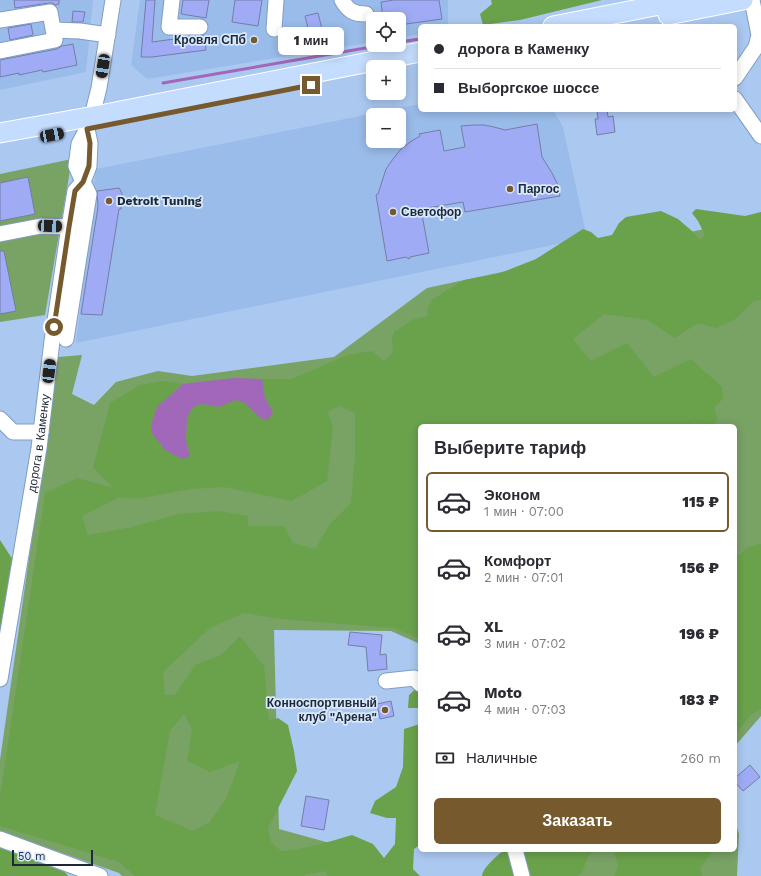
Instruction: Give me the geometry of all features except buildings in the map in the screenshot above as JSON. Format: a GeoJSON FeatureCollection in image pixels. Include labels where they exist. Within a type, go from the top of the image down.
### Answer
{"type":"FeatureCollection","features":[{"type":"Feature","properties":{"kind":"main road"},"geometry":{"type":"LineString","coordinates":[[562,24],[685,0]]}},
{"type":"Feature","properties":{"kind":"main road"},"geometry":{"type":"LineString","coordinates":[[620,24],[743,0]]}},
{"type":"Feature","properties":{"kind":"main road"},"geometry":{"type":"LineString","coordinates":[[0,145],[89,122],[418,52]]}},
{"type":"Feature","properties":{"kind":"main road"},"geometry":{"type":"LineString","coordinates":[[406,66],[418,63]]}},
{"type":"Feature","properties":{"kind":"main road"},"geometry":{"type":"LineString","coordinates":[[0,133],[89,122],[366,74]]}},
{"type":"Feature","properties":{"kind":"street"},"geometry":{"type":"LineString","coordinates":[[66,339],[89,194],[76,166],[78,144],[89,122],[101,82],[113,0]]}},
{"type":"Feature","properties":{"kind":"street"},"geometry":{"type":"LineString","coordinates":[[172,0],[169,27],[200,27]]}},
{"type":"Feature","properties":{"kind":"street"},"geometry":{"type":"LineString","coordinates":[[274,29],[276,0]]}},
{"type":"Feature","properties":{"kind":"street"},"geometry":{"type":"LineString","coordinates":[[342,0],[349,10],[357,14],[366,14]]}},
{"type":"Feature","properties":{"kind":"street"},"geometry":{"type":"LineString","coordinates":[[737,75],[756,47],[759,35],[752,0]]}},
{"type":"Feature","properties":{"kind":"street"},"geometry":{"type":"LineString","coordinates":[[0,20],[50,12],[55,40],[0,51]]}},
{"type":"Feature","properties":{"kind":"street"},"geometry":{"type":"LineString","coordinates":[[54,30],[80,31],[108,35]]}},
{"type":"Feature","properties":{"kind":"street"},"geometry":{"type":"LineString","coordinates":[[737,101],[761,136]]}},
{"type":"Feature","properties":{"kind":"street","name":"дорога в Каменку"},"geometry":{"type":"LineString","coordinates":[[0,679],[40,448],[52,341],[75,191],[83,182]]}},
{"type":"Feature","properties":{"kind":"street"},"geometry":{"type":"LineString","coordinates":[[0,234],[40,226],[69,227]]}},
{"type":"Feature","properties":{"kind":"street"},"geometry":{"type":"LineString","coordinates":[[0,419],[13,432],[41,432]]}},
{"type":"Feature","properties":{"kind":"street"},"geometry":{"type":"LineString","coordinates":[[386,681],[414,678],[418,682]]}},
{"type":"Feature","properties":{"kind":"street"},"geometry":{"type":"LineString","coordinates":[[0,839],[100,876]]}},
{"type":"Feature","properties":{"kind":"street"},"geometry":{"type":"LineString","coordinates":[[516,852],[522,876]]}},
{"type":"Feature","properties":{"kind":"shaded area"},"geometry":{"type":"Polygon","coordinates":[[[0,0],[93,0],[86,72],[0,90],[0,0]]]}},
{"type":"Feature","properties":{"kind":"shaded area","name":"Кровля СПб"},"geometry":{"type":"Polygon","coordinates":[[[140,0],[448,0],[448,24],[418,24],[418,34],[406,37],[406,12],[366,12],[366,43],[147,79],[131,65],[140,0]]]}},
{"type":"Feature","properties":{"kind":"shaded area"},"geometry":{"type":"Polygon","coordinates":[[[418,104],[418,112],[554,112],[563,127],[587,238],[76,343],[96,169],[366,115],[366,148],[406,148],[406,108],[400,108],[418,104]]]}},
{"type":"Feature","properties":{"kind":"shaded area"},"geometry":{"type":"Polygon","coordinates":[[[234,378],[262,379],[265,398],[273,412],[268,420],[260,418],[245,403],[236,400],[219,407],[202,404],[193,407],[187,417],[186,441],[190,456],[182,459],[165,450],[151,432],[152,422],[157,407],[183,384],[234,378]]]}},
{"type":"Feature","properties":{"kind":"green space"},"geometry":{"type":"Polygon","coordinates":[[[491,0],[602,0],[520,20],[483,24],[480,14],[492,4],[491,0]]]}},
{"type":"Feature","properties":{"kind":"green space"},"geometry":{"type":"Polygon","coordinates":[[[72,159],[45,315],[0,322],[0,174],[72,159]]]}},
{"type":"Feature","properties":{"kind":"green space"},"geometry":{"type":"Polygon","coordinates":[[[696,209],[745,216],[761,212],[761,300],[754,301],[734,320],[716,328],[698,323],[675,338],[647,320],[604,314],[573,339],[591,361],[627,343],[654,377],[691,359],[722,387],[723,399],[714,408],[718,418],[715,424],[418,424],[418,638],[394,628],[280,619],[244,613],[210,628],[163,672],[165,695],[175,695],[195,665],[221,655],[240,636],[264,666],[269,720],[278,718],[288,725],[297,771],[268,828],[271,842],[281,851],[326,843],[352,835],[373,844],[384,858],[395,844],[396,818],[387,818],[370,813],[375,801],[396,787],[403,767],[404,729],[418,725],[418,846],[414,849],[413,869],[420,876],[328,876],[325,871],[304,876],[135,876],[119,862],[0,826],[0,797],[45,493],[77,478],[113,488],[93,467],[110,403],[140,385],[163,381],[183,384],[157,407],[190,455],[186,441],[187,417],[193,407],[202,404],[219,407],[236,400],[245,403],[260,418],[273,412],[265,398],[262,379],[292,379],[347,355],[372,351],[384,361],[393,352],[392,338],[394,332],[414,319],[428,316],[427,309],[433,299],[464,280],[498,274],[536,259],[583,229],[591,232],[598,238],[612,235],[619,223],[626,217],[661,211],[678,219],[700,240],[705,235],[692,213],[696,209]],[[339,406],[328,412],[333,428],[327,481],[292,501],[224,487],[191,489],[137,499],[119,497],[82,516],[88,535],[132,527],[178,514],[219,511],[248,516],[248,526],[284,526],[293,543],[315,549],[330,524],[351,503],[355,456],[355,413],[339,406]],[[184,714],[170,731],[155,815],[193,831],[209,823],[226,799],[240,761],[210,772],[187,761],[192,729],[184,714]]]}},
{"type":"Feature","properties":{"kind":"green space"},"geometry":{"type":"Polygon","coordinates":[[[761,217],[761,716],[737,744],[737,424],[418,424],[418,643],[391,631],[274,630],[279,829],[366,853],[357,876],[122,876],[119,873],[0,831],[0,760],[58,357],[82,355],[72,394],[94,405],[116,382],[158,371],[192,376],[334,357],[427,288],[761,217]]]}},
{"type":"Feature","properties":{"kind":"green space"},"geometry":{"type":"Polygon","coordinates":[[[0,540],[13,560],[0,650],[0,540]]]}},
{"type":"Feature","properties":{"kind":"green space"},"geometry":{"type":"Polygon","coordinates":[[[761,544],[761,709],[752,714],[737,732],[737,554],[738,556],[748,547],[761,544]]]}},
{"type":"Feature","properties":{"kind":"green space"},"geometry":{"type":"Polygon","coordinates":[[[418,687],[418,708],[408,708],[409,695],[418,687]]]}},
{"type":"Feature","properties":{"kind":"green space"},"geometry":{"type":"Polygon","coordinates":[[[737,828],[739,834],[737,876],[514,876],[508,852],[737,852],[737,828]]]}},
{"type":"Feature","properties":{"kind":"green space"},"geometry":{"type":"Polygon","coordinates":[[[0,848],[65,872],[68,876],[0,876],[0,848]]]}},
{"type":"Feature","properties":{"kind":"green space"},"geometry":{"type":"Polygon","coordinates":[[[502,852],[593,852],[588,856],[582,873],[577,876],[482,876],[485,869],[494,858],[502,852]]]}},
{"type":"Feature","properties":{"kind":"green space"},"geometry":{"type":"Polygon","coordinates":[[[614,852],[712,852],[700,868],[702,876],[614,876],[618,867],[614,852]]]}},
{"type":"Feature","properties":{"kind":"waterway"},"geometry":{"type":"LineString","coordinates":[[406,41],[418,39]]}},
{"type":"Feature","properties":{"kind":"waterway"},"geometry":{"type":"LineString","coordinates":[[163,83],[366,48]]}},
{"type":"Feature","properties":{"kind":"place","name":"Кровля СПб"},"geometry":{"type":"Point","coordinates":[254,40]}},
{"type":"Feature","properties":{"kind":"place","name":"Паргос"},"geometry":{"type":"Point","coordinates":[510,189]}},
{"type":"Feature","properties":{"kind":"place","name":"Detroit Tuning"},"geometry":{"type":"Point","coordinates":[109,201]}},
{"type":"Feature","properties":{"kind":"place","name":"Светофор"},"geometry":{"type":"Point","coordinates":[393,212]}},
{"type":"Feature","properties":{"kind":"place","name":"Конноспортивный клуб \"Арена\""},"geometry":{"type":"Point","coordinates":[385,710]}},
{"type":"Feature","properties":{"kind":"route"},"geometry":{"type":"LineString","coordinates":[[54,327],[75,191],[83,182],[89,166],[90,143],[87,129],[311,85]]}}]}
